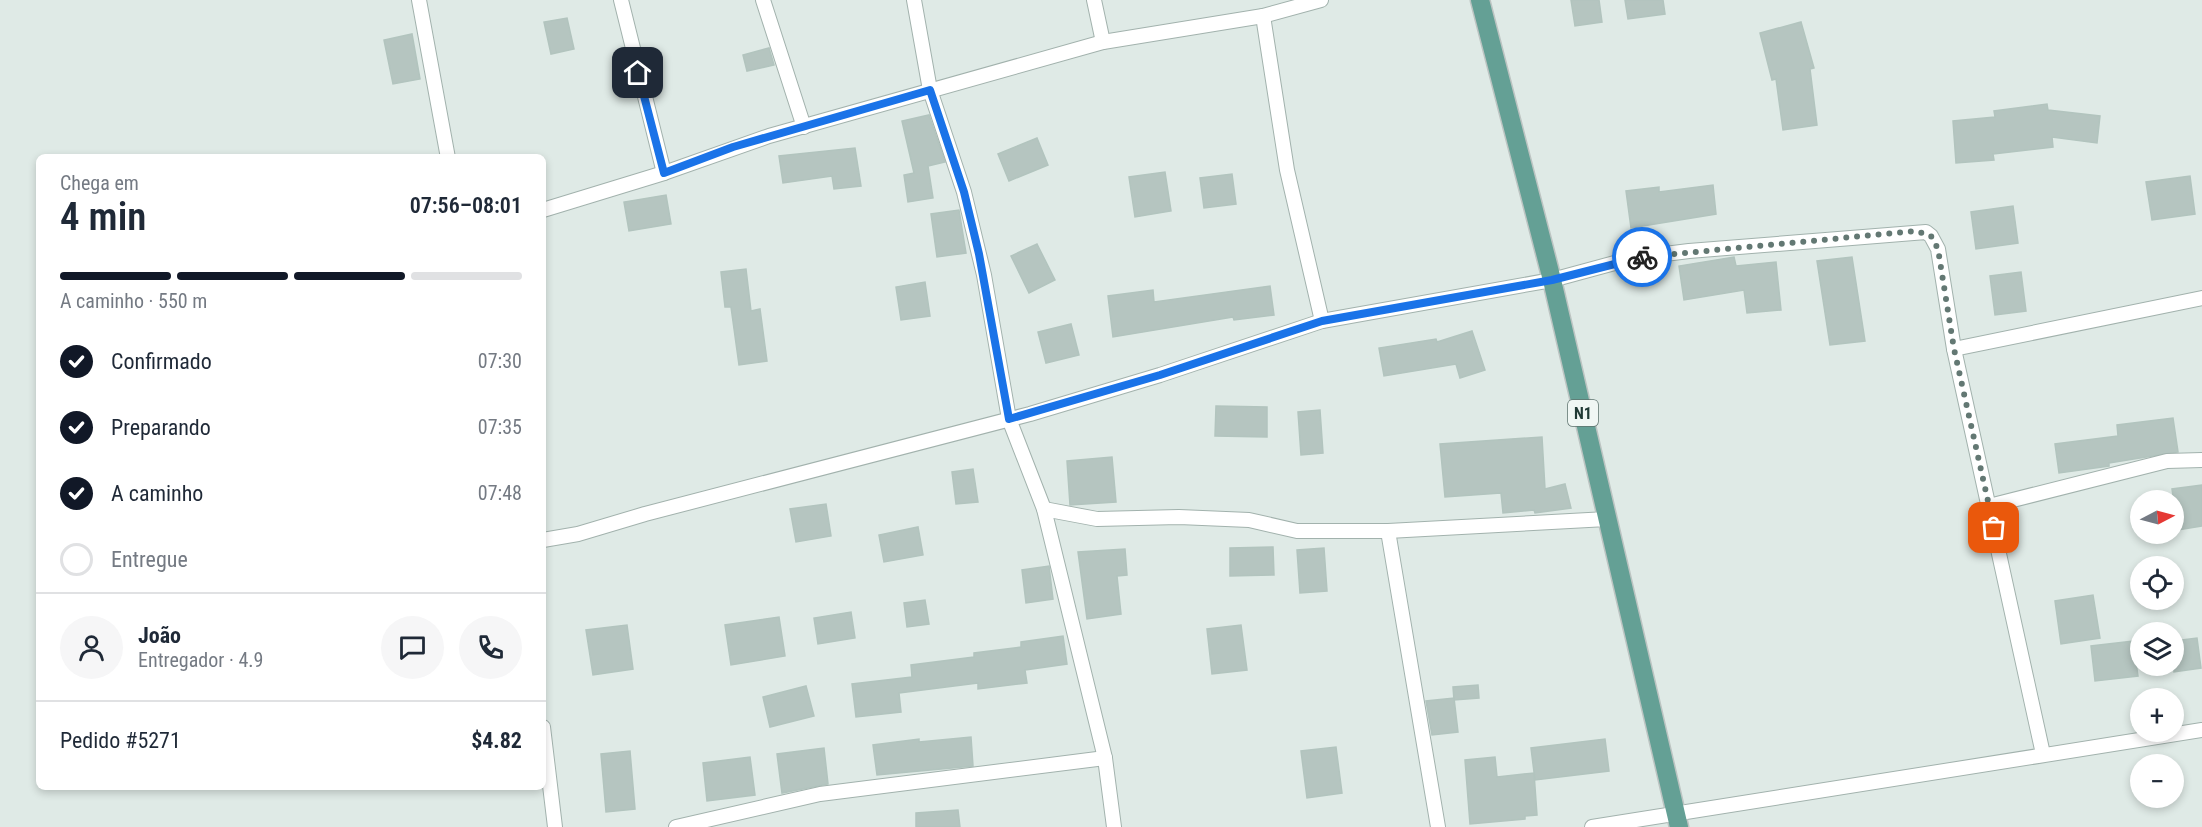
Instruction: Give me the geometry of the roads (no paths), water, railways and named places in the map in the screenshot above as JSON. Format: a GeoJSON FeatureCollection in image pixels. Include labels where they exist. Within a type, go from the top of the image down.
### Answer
{"type":"FeatureCollection","features":[{"type":"Feature","properties":{"kind":"main road","name":"N1"},"geometry":{"type":"LineString","coordinates":[[1484,3],[1552,280],[1678,820]]}},
{"type":"Feature","properties":{"kind":"street"},"geometry":{"type":"LineString","coordinates":[[419,0],[447,154]]}},
{"type":"Feature","properties":{"kind":"street"},"geometry":{"type":"LineString","coordinates":[[621,0],[664,173]]}},
{"type":"Feature","properties":{"kind":"street"},"geometry":{"type":"LineString","coordinates":[[763,0],[804,127]]}},
{"type":"Feature","properties":{"kind":"street"},"geometry":{"type":"LineString","coordinates":[[914,0],[930,90],[967,203],[984,275],[1009,419],[1044,509],[1105,758],[1114,827]]}},
{"type":"Feature","properties":{"kind":"street"},"geometry":{"type":"LineString","coordinates":[[1094,0],[1103,42]]}},
{"type":"Feature","properties":{"kind":"street"},"geometry":{"type":"LineString","coordinates":[[546,209],[664,173],[733,147],[1103,42],[1263,16],[1321,0]]}},
{"type":"Feature","properties":{"kind":"street"},"geometry":{"type":"LineString","coordinates":[[1263,16],[1287,170],[1322,321]]}},
{"type":"Feature","properties":{"kind":"street"},"geometry":{"type":"LineString","coordinates":[[546,539],[578,534],[657,511],[1009,419],[1160,375],[1322,321],[1552,280],[1633,258],[1677,252],[1926,232],[1938,249],[1954,349],[2043,754]]}},
{"type":"Feature","properties":{"kind":"street"},"geometry":{"type":"LineString","coordinates":[[1954,349],[2202,298]]}},
{"type":"Feature","properties":{"kind":"street"},"geometry":{"type":"LineString","coordinates":[[1989,506],[2167,461],[2202,460]]}},
{"type":"Feature","properties":{"kind":"street"},"geometry":{"type":"LineString","coordinates":[[1044,509],[1096,519],[1179,517],[1249,520],[1297,531],[1388,531],[1607,519]]}},
{"type":"Feature","properties":{"kind":"street"},"geometry":{"type":"LineString","coordinates":[[1388,531],[1438,827]]}},
{"type":"Feature","properties":{"kind":"street"},"geometry":{"type":"LineString","coordinates":[[1592,827],[1678,820],[2043,754],[2202,730]]}},
{"type":"Feature","properties":{"kind":"street"},"geometry":{"type":"LineString","coordinates":[[546,752],[555,827]]}},
{"type":"Feature","properties":{"kind":"street"},"geometry":{"type":"LineString","coordinates":[[676,827],[819,794],[1105,758]]}}]}
